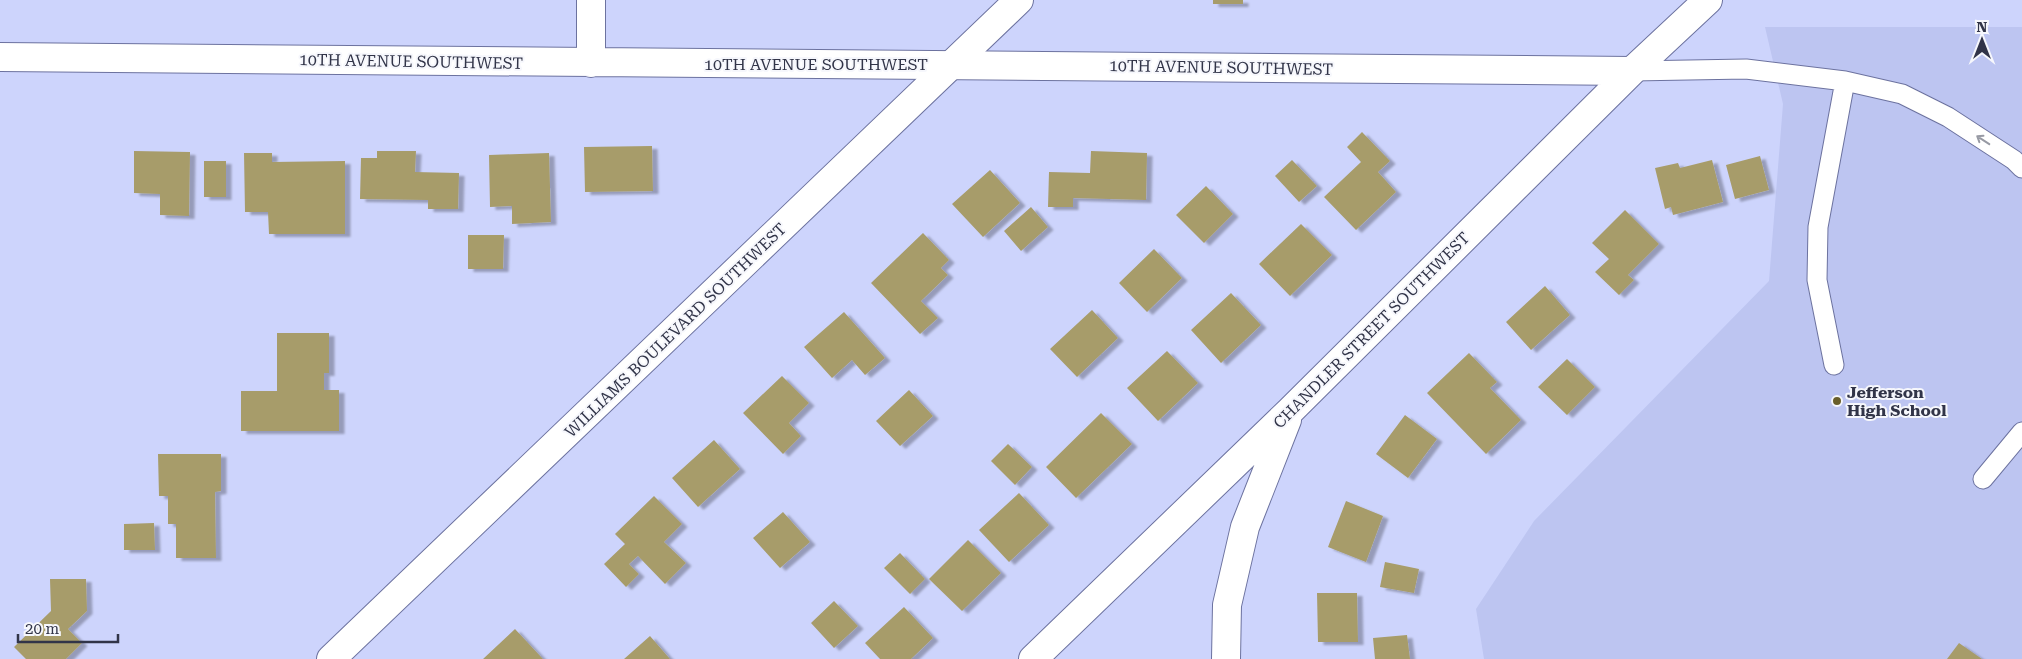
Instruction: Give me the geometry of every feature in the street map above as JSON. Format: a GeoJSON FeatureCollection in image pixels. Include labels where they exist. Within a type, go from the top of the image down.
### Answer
{"type":"FeatureCollection","features":[{"type":"Feature","properties":{"kind":"street"},"geometry":{"type":"LineString","coordinates":[[591,0],[591,63]]}},
{"type":"Feature","properties":{"kind":"street","name":"WILLIAMS BOULEVARD SOUTHWEST"},"geometry":{"type":"LineString","coordinates":[[331,659],[1020,0]]}},
{"type":"Feature","properties":{"kind":"street","name":"CHANDLER STREET SOUTHWEST"},"geometry":{"type":"LineString","coordinates":[[1033,659],[1290,411],[1632,71],[1708,0]]}},
{"type":"Feature","properties":{"kind":"street","name":"10TH AVENUE SOUTHWEST"},"geometry":{"type":"LineString","coordinates":[[0,57],[1632,71]]}},
{"type":"Feature","properties":{"kind":"street"},"geometry":{"type":"LineString","coordinates":[[1226,659],[1227,605],[1245,527],[1290,411]]}},
{"type":"Feature","properties":{"kind":"lane"},"geometry":{"type":"LineString","coordinates":[[1632,71],[1746,69],[1845,81],[1902,94],[1948,117],[2014,160],[2022,168]]}},
{"type":"Feature","properties":{"kind":"lane"},"geometry":{"type":"LineString","coordinates":[[1834,365],[1817,280],[1818,227],[1845,81]]}},
{"type":"Feature","properties":{"kind":"lane"},"geometry":{"type":"LineString","coordinates":[[1983,479],[2022,432]]}},
{"type":"Feature","properties":{"kind":"shaded area","name":"Jefferson High School"},"geometry":{"type":"Polygon","coordinates":[[[1765,27],[2022,27],[2022,659],[1484,659],[1476,609],[1534,521],[1769,281],[1783,104],[1765,27]]]}},
{"type":"Feature","properties":{"kind":"building"},"geometry":{"type":"Polygon","coordinates":[[[1213,0],[1243,0],[1243,4],[1213,4],[1213,0]]]}},
{"type":"Feature","properties":{"kind":"building"},"geometry":{"type":"Polygon","coordinates":[[[1362,132],[1390,161],[1378,172],[1396,192],[1356,230],[1324,197],[1361,162],[1347,147],[1362,132]]]}},
{"type":"Feature","properties":{"kind":"building"},"geometry":{"type":"Polygon","coordinates":[[[652,146],[653,191],[585,192],[584,147],[652,146]]]}},
{"type":"Feature","properties":{"kind":"building"},"geometry":{"type":"Polygon","coordinates":[[[134,151],[190,152],[189,216],[160,215],[160,194],[134,193],[134,151]]]}},
{"type":"Feature","properties":{"kind":"building"},"geometry":{"type":"Polygon","coordinates":[[[377,151],[416,151],[415,172],[459,173],[458,209],[428,209],[428,200],[360,199],[361,158],[377,158],[377,151]]]}},
{"type":"Feature","properties":{"kind":"building"},"geometry":{"type":"Polygon","coordinates":[[[1091,151],[1147,153],[1146,200],[1073,198],[1073,207],[1048,207],[1049,172],[1090,173],[1091,151]]]}},
{"type":"Feature","properties":{"kind":"building"},"geometry":{"type":"Polygon","coordinates":[[[244,153],[272,153],[272,162],[345,161],[345,234],[269,234],[268,212],[245,212],[244,153]]]}},
{"type":"Feature","properties":{"kind":"building"},"geometry":{"type":"Polygon","coordinates":[[[549,153],[551,222],[512,224],[512,206],[490,207],[489,155],[549,153]]]}},
{"type":"Feature","properties":{"kind":"building"},"geometry":{"type":"Polygon","coordinates":[[[1760,156],[1769,190],[1735,199],[1726,165],[1760,156]]]}},
{"type":"Feature","properties":{"kind":"building"},"geometry":{"type":"Polygon","coordinates":[[[1292,160],[1317,186],[1299,202],[1275,176],[1292,160]]]}},
{"type":"Feature","properties":{"kind":"building"},"geometry":{"type":"Polygon","coordinates":[[[1712,160],[1723,202],[1673,215],[1671,207],[1665,209],[1655,168],[1678,163],[1680,168],[1712,160]]]}},
{"type":"Feature","properties":{"kind":"building"},"geometry":{"type":"Polygon","coordinates":[[[204,161],[226,161],[226,197],[204,197],[204,161]]]}},
{"type":"Feature","properties":{"kind":"building"},"geometry":{"type":"Polygon","coordinates":[[[990,170],[1020,203],[983,237],[952,204],[990,170]]]}},
{"type":"Feature","properties":{"kind":"building"},"geometry":{"type":"Polygon","coordinates":[[[1206,186],[1233,214],[1204,243],[1176,215],[1206,186]]]}},
{"type":"Feature","properties":{"kind":"building"},"geometry":{"type":"Polygon","coordinates":[[[1031,207],[1048,227],[1021,251],[1004,231],[1031,207]]]}},
{"type":"Feature","properties":{"kind":"building"},"geometry":{"type":"Polygon","coordinates":[[[1625,210],[1659,244],[1628,275],[1634,280],[1619,295],[1595,272],[1609,259],[1592,243],[1625,210]]]}},
{"type":"Feature","properties":{"kind":"building"},"geometry":{"type":"Polygon","coordinates":[[[1301,224],[1332,255],[1290,296],[1259,264],[1301,224]]]}},
{"type":"Feature","properties":{"kind":"building"},"geometry":{"type":"Polygon","coordinates":[[[923,233],[949,260],[941,268],[948,275],[921,301],[938,318],[920,334],[871,283],[923,233]]]}},
{"type":"Feature","properties":{"kind":"building"},"geometry":{"type":"Polygon","coordinates":[[[468,235],[504,235],[503,269],[468,269],[468,235]]]}},
{"type":"Feature","properties":{"kind":"building"},"geometry":{"type":"Polygon","coordinates":[[[1154,249],[1182,278],[1147,312],[1119,283],[1154,249]]]}},
{"type":"Feature","properties":{"kind":"building"},"geometry":{"type":"Polygon","coordinates":[[[1545,286],[1570,315],[1531,350],[1506,322],[1545,286]]]}},
{"type":"Feature","properties":{"kind":"building"},"geometry":{"type":"Polygon","coordinates":[[[1231,293],[1261,325],[1221,363],[1191,330],[1231,293]]]}},
{"type":"Feature","properties":{"kind":"building"},"geometry":{"type":"Polygon","coordinates":[[[1092,310],[1118,338],[1077,377],[1050,349],[1092,310]]]}},
{"type":"Feature","properties":{"kind":"building"},"geometry":{"type":"Polygon","coordinates":[[[844,312],[885,358],[865,375],[852,360],[832,378],[804,347],[844,312]]]}},
{"type":"Feature","properties":{"kind":"building"},"geometry":{"type":"Polygon","coordinates":[[[277,333],[329,333],[329,373],[324,373],[324,390],[339,390],[339,431],[241,431],[241,391],[277,391],[277,333]]]}},
{"type":"Feature","properties":{"kind":"building"},"geometry":{"type":"Polygon","coordinates":[[[1167,351],[1198,383],[1158,421],[1127,388],[1167,351]]]}},
{"type":"Feature","properties":{"kind":"building"},"geometry":{"type":"Polygon","coordinates":[[[1469,353],[1497,382],[1490,388],[1521,420],[1486,454],[1427,393],[1469,353]]]}},
{"type":"Feature","properties":{"kind":"building"},"geometry":{"type":"Polygon","coordinates":[[[1567,359],[1595,387],[1567,415],[1538,387],[1567,359]]]}},
{"type":"Feature","properties":{"kind":"building"},"geometry":{"type":"Polygon","coordinates":[[[782,376],[809,403],[789,423],[801,436],[783,454],[743,413],[782,376]]]}},
{"type":"Feature","properties":{"kind":"building"},"geometry":{"type":"Polygon","coordinates":[[[909,390],[933,416],[900,446],[876,421],[909,390]]]}},
{"type":"Feature","properties":{"kind":"building"},"geometry":{"type":"Polygon","coordinates":[[[1101,413],[1132,444],[1076,498],[1046,467],[1101,413]]]}},
{"type":"Feature","properties":{"kind":"building"},"geometry":{"type":"Polygon","coordinates":[[[1405,415],[1437,439],[1408,478],[1376,454],[1405,415]]]}},
{"type":"Feature","properties":{"kind":"building"},"geometry":{"type":"Polygon","coordinates":[[[714,440],[740,469],[698,507],[672,478],[714,440]]]}},
{"type":"Feature","properties":{"kind":"building"},"geometry":{"type":"Polygon","coordinates":[[[1008,444],[1032,467],[1015,485],[991,461],[1008,444]]]}},
{"type":"Feature","properties":{"kind":"building"},"geometry":{"type":"Polygon","coordinates":[[[158,454],[221,454],[221,491],[215,492],[216,558],[176,558],[176,524],[168,524],[168,496],[159,496],[158,454]]]}},
{"type":"Feature","properties":{"kind":"building"},"geometry":{"type":"Polygon","coordinates":[[[1019,493],[1049,525],[1009,562],[979,530],[1019,493]]]}},
{"type":"Feature","properties":{"kind":"building"},"geometry":{"type":"Polygon","coordinates":[[[654,496],[682,524],[664,542],[686,563],[665,584],[638,556],[629,564],[639,574],[626,587],[604,564],[625,544],[615,534],[654,496]]]}},
{"type":"Feature","properties":{"kind":"building"},"geometry":{"type":"Polygon","coordinates":[[[1346,501],[1383,516],[1366,562],[1328,547],[1346,501]]]}},
{"type":"Feature","properties":{"kind":"building"},"geometry":{"type":"Polygon","coordinates":[[[783,512],[810,542],[780,568],[753,538],[783,512]]]}},
{"type":"Feature","properties":{"kind":"building"},"geometry":{"type":"Polygon","coordinates":[[[154,523],[155,550],[124,550],[124,524],[154,523]]]}},
{"type":"Feature","properties":{"kind":"building"},"geometry":{"type":"Polygon","coordinates":[[[968,540],[1001,573],[962,611],[929,579],[968,540]]]}},
{"type":"Feature","properties":{"kind":"building"},"geometry":{"type":"Polygon","coordinates":[[[900,553],[925,579],[910,594],[884,568],[900,553]]]}},
{"type":"Feature","properties":{"kind":"building"},"geometry":{"type":"Polygon","coordinates":[[[1385,562],[1419,569],[1414,593],[1380,587],[1385,562]]]}},
{"type":"Feature","properties":{"kind":"building"},"geometry":{"type":"Polygon","coordinates":[[[50,579],[86,579],[87,611],[68,629],[82,643],[66,659],[26,659],[14,647],[51,611],[50,579]]]}},
{"type":"Feature","properties":{"kind":"building"},"geometry":{"type":"Polygon","coordinates":[[[1317,593],[1357,593],[1358,642],[1318,642],[1317,593]]]}},
{"type":"Feature","properties":{"kind":"building"},"geometry":{"type":"Polygon","coordinates":[[[834,601],[858,626],[834,648],[811,623],[834,601]]]}},
{"type":"Feature","properties":{"kind":"building"},"geometry":{"type":"Polygon","coordinates":[[[904,607],[933,638],[911,659],[880,659],[865,643],[904,607]]]}},
{"type":"Feature","properties":{"kind":"building"},"geometry":{"type":"Polygon","coordinates":[[[515,629],[543,659],[483,659],[515,629]]]}},
{"type":"Feature","properties":{"kind":"building"},"geometry":{"type":"Polygon","coordinates":[[[1407,635],[1410,659],[1375,659],[1373,638],[1407,635]]]}},
{"type":"Feature","properties":{"kind":"building"},"geometry":{"type":"Polygon","coordinates":[[[650,636],[670,659],[624,659],[650,636]]]}},
{"type":"Feature","properties":{"kind":"building"},"geometry":{"type":"Polygon","coordinates":[[[1959,643],[1982,659],[1947,659],[1959,643]]]}},
{"type":"Feature","properties":{"kind":"place","name":"Jefferson High School"},"geometry":{"type":"Point","coordinates":[1837,401]}}]}
